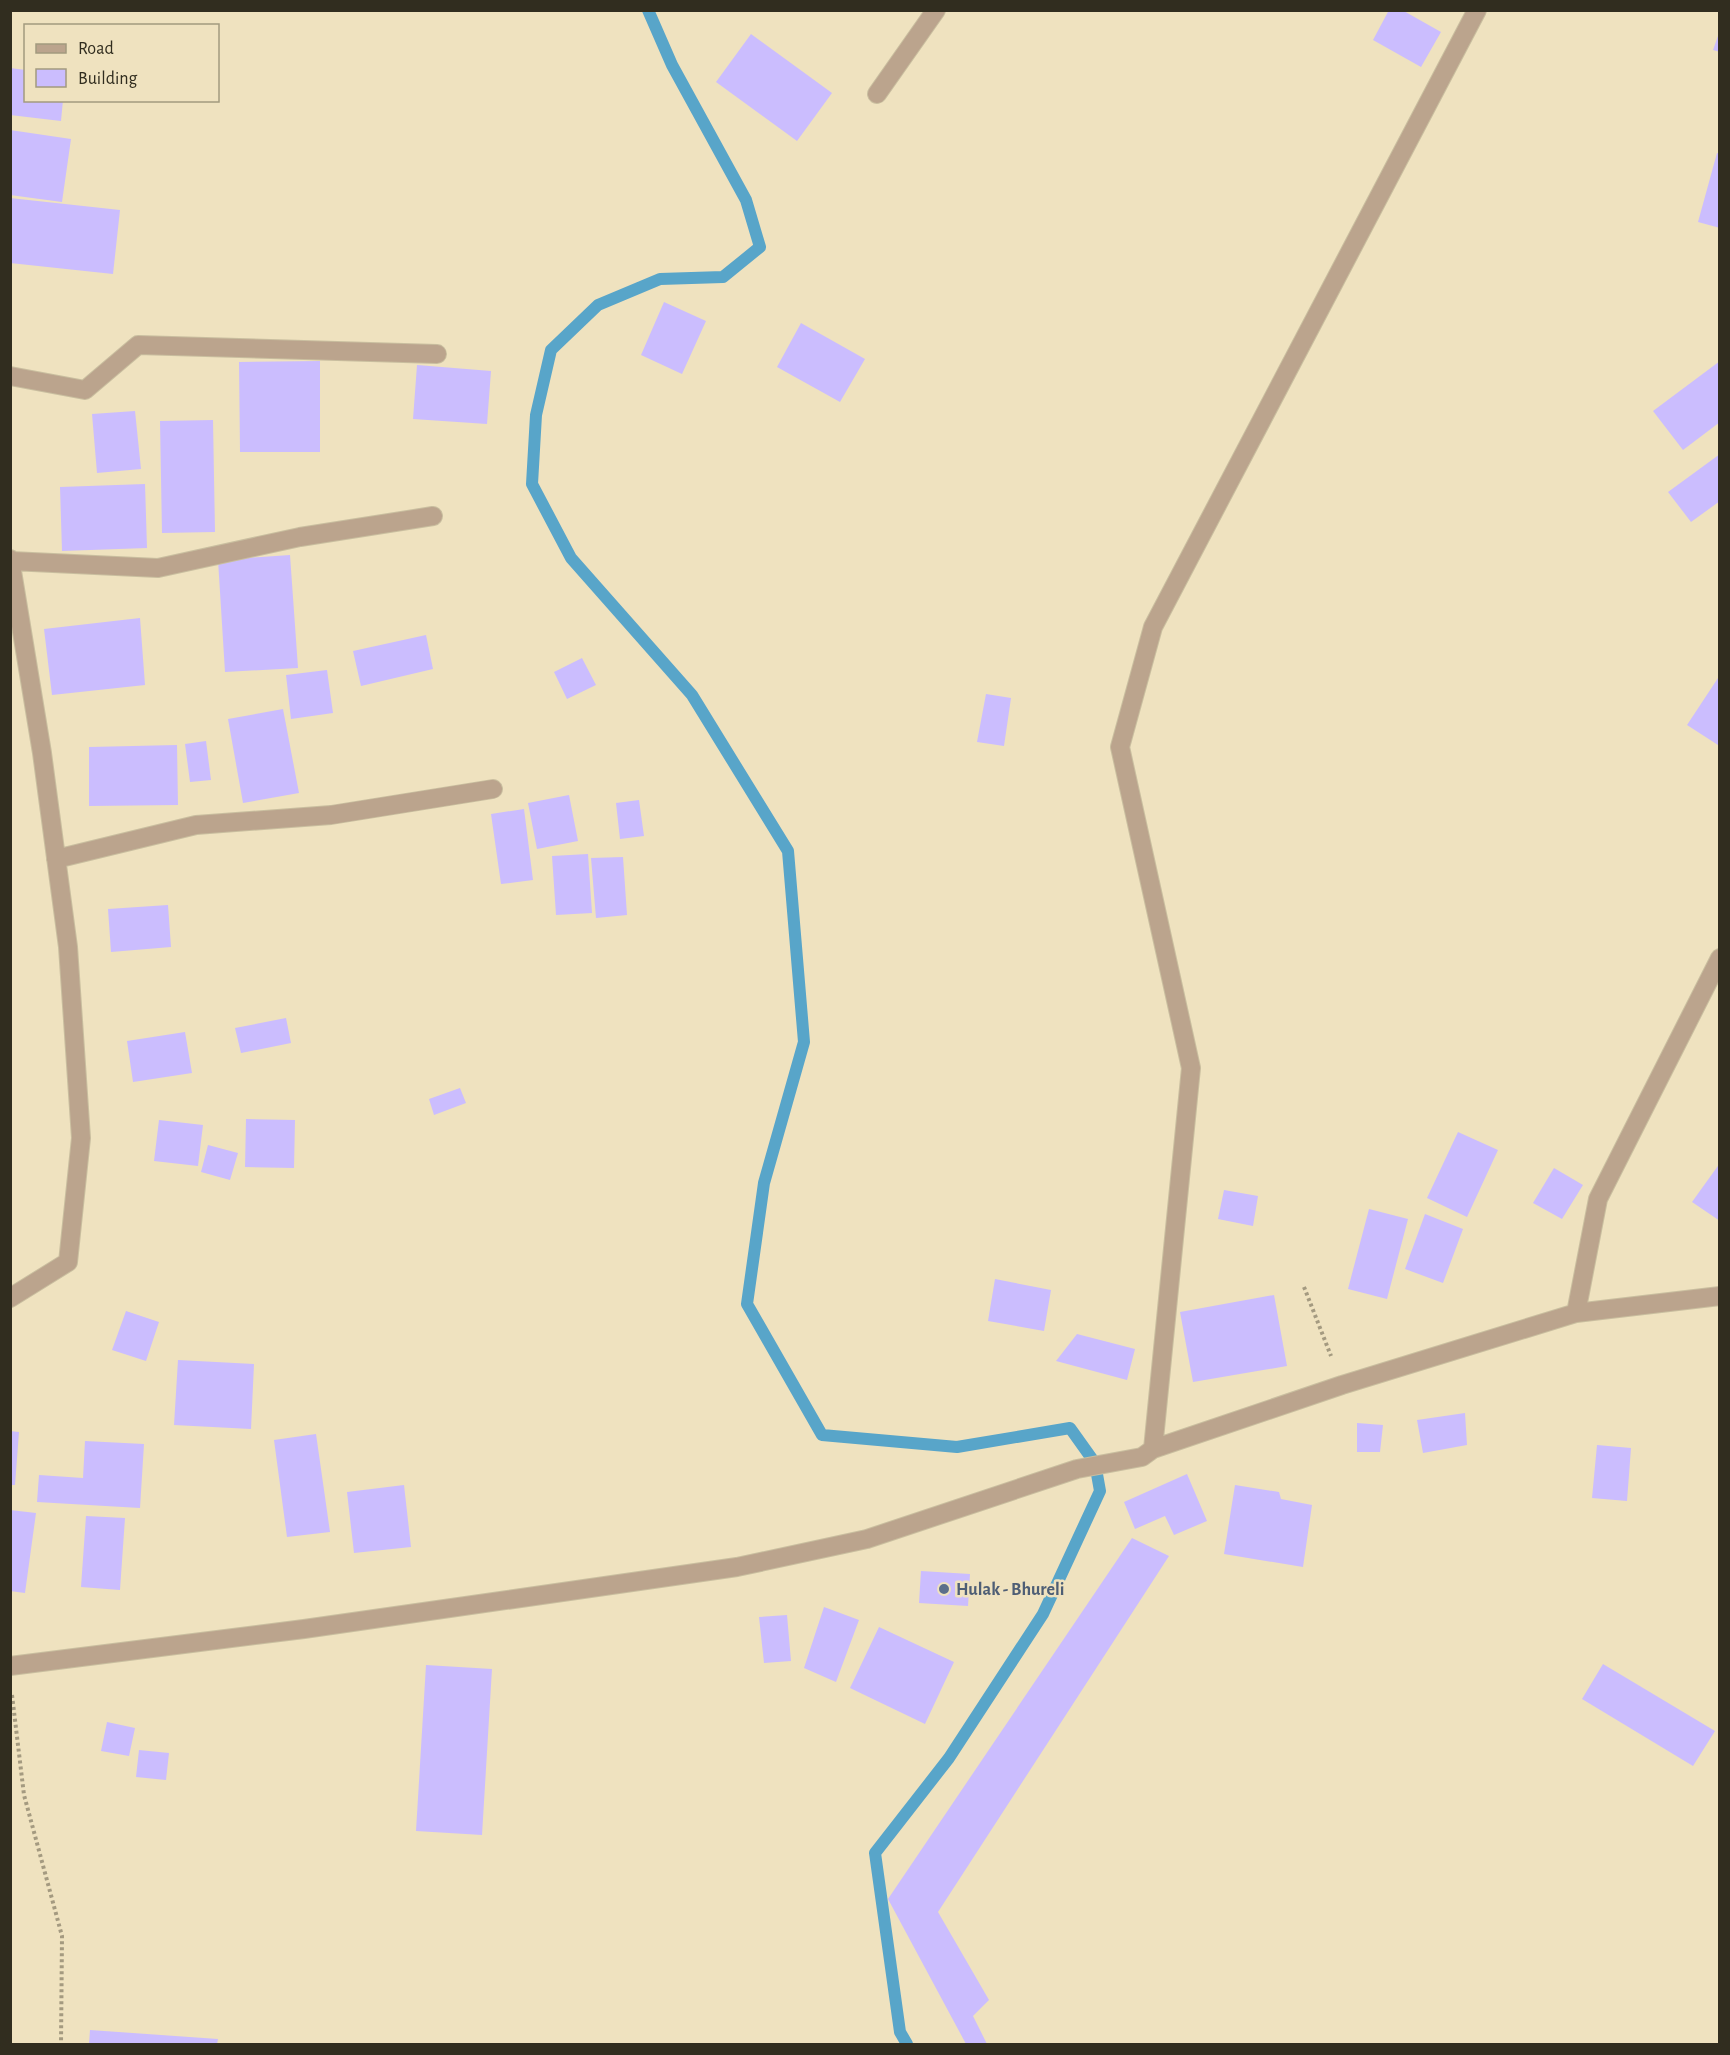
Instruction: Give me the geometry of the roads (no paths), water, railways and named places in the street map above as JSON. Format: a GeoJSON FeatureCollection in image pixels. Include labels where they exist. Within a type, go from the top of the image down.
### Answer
{"type":"FeatureCollection","features":[{"type":"Feature","properties":{"kind":"street"},"geometry":{"type":"LineString","coordinates":[[877,93],[936,10]]}},
{"type":"Feature","properties":{"kind":"street"},"geometry":{"type":"LineString","coordinates":[[1148,1453],[1191,1068],[1120,747],[1153,627],[1477,10]]}},
{"type":"Feature","properties":{"kind":"street"},"geometry":{"type":"LineString","coordinates":[[10,376],[85,390],[138,345],[437,354]]}},
{"type":"Feature","properties":{"kind":"street"},"geometry":{"type":"LineString","coordinates":[[10,1298],[68,1262],[81,1138],[68,947],[42,753],[11,560],[158,568],[300,537],[433,516]]}},
{"type":"Feature","properties":{"kind":"street"},"geometry":{"type":"LineString","coordinates":[[56,858],[196,825],[331,816],[493,789]]}},
{"type":"Feature","properties":{"kind":"street"},"geometry":{"type":"LineString","coordinates":[[1576,1313],[1598,1199],[1719,958]]}},
{"type":"Feature","properties":{"kind":"street"},"geometry":{"type":"LineString","coordinates":[[10,1666],[304,1629],[737,1567],[867,1539],[1077,1469],[1148,1453],[1342,1384],[1576,1313],[1719,1296]]}},
{"type":"Feature","properties":{"kind":"waterway"},"geometry":{"type":"LineString","coordinates":[[648,10],[672,65],[746,200],[760,247],[723,277],[660,279],[598,305],[551,350],[536,415],[532,484],[571,558],[692,695],[788,851],[804,1042],[764,1183],[747,1304],[822,1435],[957,1447],[1070,1428],[1095,1463],[1100,1491],[1043,1614],[949,1758],[875,1853],[900,2032],[907,2044]]}},
{"type":"Feature","properties":{"kind":"place","name":"Hulak - Bhureli"},"geometry":{"type":"Point","coordinates":[944,1589]}}]}
